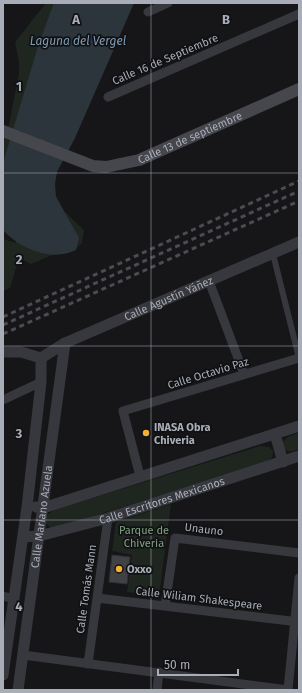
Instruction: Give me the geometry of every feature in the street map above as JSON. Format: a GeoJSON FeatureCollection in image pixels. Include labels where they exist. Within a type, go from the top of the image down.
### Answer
{"type":"FeatureCollection","features":[{"type":"Feature","properties":{"kind":"main road","name":"Calle 13 de septiembre"},"geometry":{"type":"LineString","coordinates":[[3,131],[92,166],[106,167],[139,160],[299,88]]}},
{"type":"Feature","properties":{"kind":"street"},"geometry":{"type":"LineString","coordinates":[[148,12],[168,3]]}},
{"type":"Feature","properties":{"kind":"street","name":"Calle 16 de Septiembre"},"geometry":{"type":"LineString","coordinates":[[108,97],[299,14]]}},
{"type":"Feature","properties":{"kind":"street","name":"Calle Agustín Yáñez"},"geometry":{"type":"LineString","coordinates":[[41,358],[64,343],[299,242]]}},
{"type":"Feature","properties":{"kind":"street"},"geometry":{"type":"LineString","coordinates":[[273,254],[299,358]]}},
{"type":"Feature","properties":{"kind":"street"},"geometry":{"type":"LineString","coordinates":[[209,281],[244,374]]}},
{"type":"Feature","properties":{"kind":"street","name":"Calle Mariano Azuela"},"geometry":{"type":"LineString","coordinates":[[18,690],[64,343]]}},
{"type":"Feature","properties":{"kind":"street"},"geometry":{"type":"LineString","coordinates":[[3,352],[21,352],[41,358]]}},
{"type":"Feature","properties":{"kind":"street","name":"Calle Mariano Azuela"},"geometry":{"type":"LineString","coordinates":[[3,674],[8,598],[23,537],[41,382],[41,358]]}},
{"type":"Feature","properties":{"kind":"street","name":"Calle Octavio Paz"},"geometry":{"type":"LineString","coordinates":[[140,476],[123,411],[299,358]]}},
{"type":"Feature","properties":{"kind":"street"},"geometry":{"type":"LineString","coordinates":[[3,400],[41,382]]}},
{"type":"Feature","properties":{"kind":"street"},"geometry":{"type":"LineString","coordinates":[[27,507],[42,508],[299,426]]}},
{"type":"Feature","properties":{"kind":"street"},"geometry":{"type":"LineString","coordinates":[[275,434],[282,462]]}},
{"type":"Feature","properties":{"kind":"street","name":"Calle Escritores Mexicanos"},"geometry":{"type":"LineString","coordinates":[[23,537],[39,536],[108,518],[299,456]]}},
{"type":"Feature","properties":{"kind":"street","name":"Calle Tomás Mann"},"geometry":{"type":"LineString","coordinates":[[88,664],[108,518]]}},
{"type":"Feature","properties":{"kind":"street","name":"Unauno"},"geometry":{"type":"LineString","coordinates":[[165,606],[175,538],[299,553]]}},
{"type":"Feature","properties":{"kind":"street"},"geometry":{"type":"LineString","coordinates":[[23,655],[288,690],[296,622],[299,578]]}},
{"type":"Feature","properties":{"kind":"street","name":"Calle Wiliam Shakespeare"},"geometry":{"type":"LineString","coordinates":[[97,598],[296,622]]}},
{"type":"Feature","properties":{"kind":"street"},"geometry":{"type":"LineString","coordinates":[[157,690],[159,672]]}},
{"type":"Feature","properties":{"kind":"green space","name":"Laguna del Vergel"},"geometry":{"type":"Polygon","coordinates":[[[46,3],[119,3],[53,153],[54,192],[64,211],[84,230],[82,243],[75,249],[64,250],[31,264],[19,258],[10,288],[3,291],[3,239],[16,243],[16,237],[3,223],[3,140],[9,125],[19,73],[19,61],[15,42],[46,3]]]}},
{"type":"Feature","properties":{"kind":"green space"},"geometry":{"type":"Polygon","coordinates":[[[299,433],[299,449],[290,451],[282,447],[285,439],[299,433]]]}},
{"type":"Feature","properties":{"kind":"green space"},"geometry":{"type":"Polygon","coordinates":[[[260,446],[269,447],[273,451],[272,458],[266,462],[59,527],[52,528],[45,523],[46,516],[54,510],[260,446]]]}},
{"type":"Feature","properties":{"kind":"green space","name":"Parque de Chiveria"},"geometry":{"type":"Polygon","coordinates":[[[171,504],[159,596],[127,592],[132,555],[112,551],[116,522],[171,504]]]}},
{"type":"Feature","properties":{"kind":"water","name":"Laguna del Vergel"},"geometry":{"type":"Polygon","coordinates":[[[54,3],[134,3],[75,138],[57,172],[55,184],[56,197],[79,238],[76,250],[57,255],[37,252],[27,248],[10,237],[3,230],[3,163],[39,43],[54,3]]]}},
{"type":"Feature","properties":{"kind":"building","name":"Oxxo"},"geometry":{"type":"Polygon","coordinates":[[[112,555],[130,557],[127,584],[109,582],[112,555]]]}},
{"type":"Feature","properties":{"kind":"railway"},"geometry":{"type":"LineString","coordinates":[[3,317],[299,181]]}},
{"type":"Feature","properties":{"kind":"railway"},"geometry":{"type":"LineString","coordinates":[[3,325],[299,191]]}},
{"type":"Feature","properties":{"kind":"railway"},"geometry":{"type":"LineString","coordinates":[[3,334],[299,201]]}},
{"type":"Feature","properties":{"kind":"place","name":"INASA Obra Chiveria"},"geometry":{"type":"Point","coordinates":[146,433]}},
{"type":"Feature","properties":{"kind":"place","name":"Oxxo"},"geometry":{"type":"Point","coordinates":[119,569]}}]}
